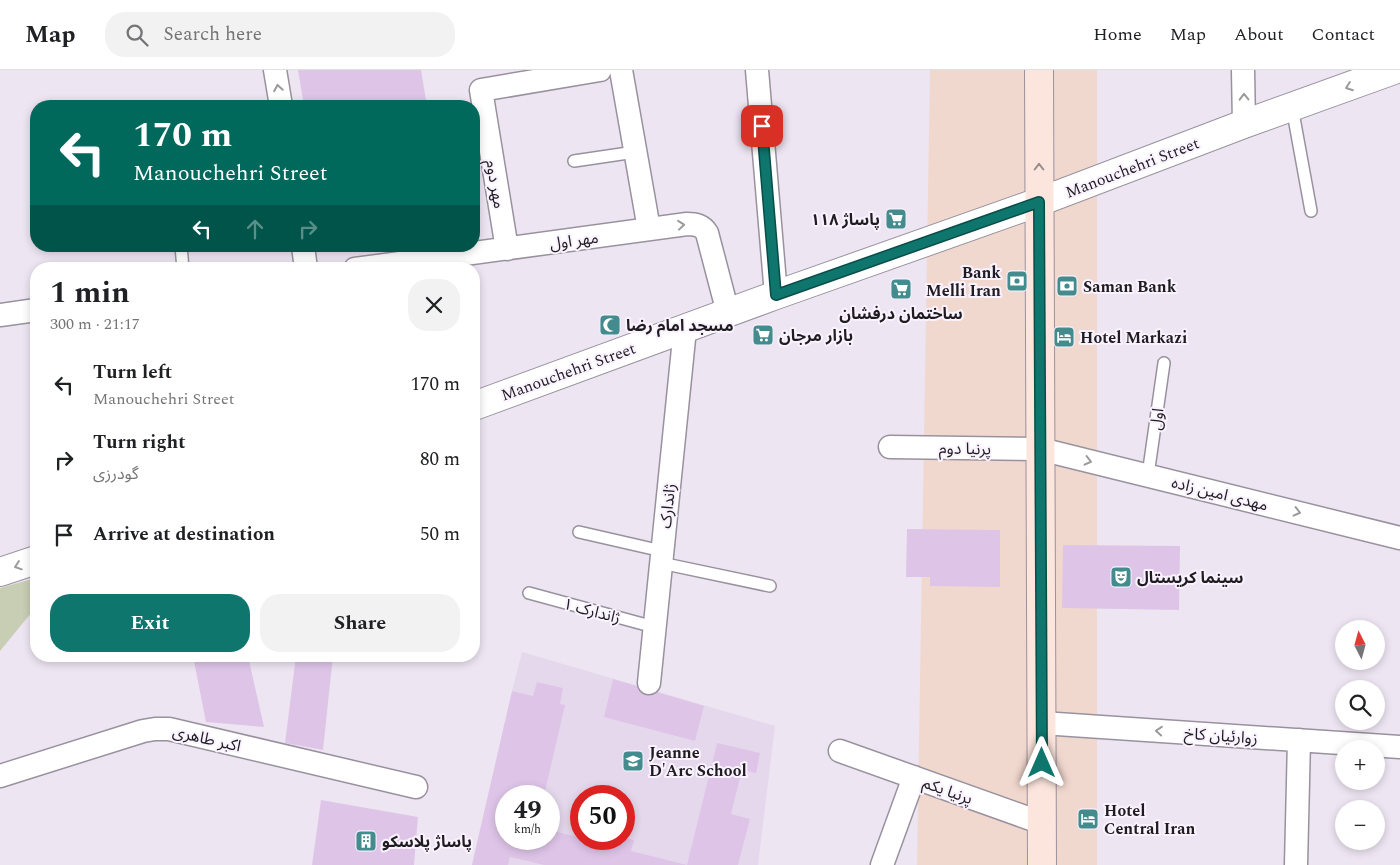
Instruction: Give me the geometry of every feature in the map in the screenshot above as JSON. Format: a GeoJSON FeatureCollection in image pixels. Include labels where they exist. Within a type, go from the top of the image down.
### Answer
{"type":"FeatureCollection","features":[{"type":"Feature","properties":{"kind":"main road"},"geometry":{"type":"LineString","coordinates":[[1039,70],[1042,865]]}},
{"type":"Feature","properties":{"kind":"street"},"geometry":{"type":"LineString","coordinates":[[275,70],[280,100]]}},
{"type":"Feature","properties":{"kind":"street","name":"مهر دوم"},"geometry":{"type":"LineString","coordinates":[[507,249],[481,90],[600,70]]}},
{"type":"Feature","properties":{"kind":"street"},"geometry":{"type":"LineString","coordinates":[[621,70],[649,229]]}},
{"type":"Feature","properties":{"kind":"street"},"geometry":{"type":"LineString","coordinates":[[757,70],[776,295]]}},
{"type":"Feature","properties":{"kind":"street"},"geometry":{"type":"LineString","coordinates":[[1243,70],[1244,124]]}},
{"type":"Feature","properties":{"kind":"street","name":"Manouchehri Street"},"geometry":{"type":"LineString","coordinates":[[480,404],[776,295],[1039,202],[1244,124],[1394,70]]}},
{"type":"Feature","properties":{"kind":"street","name":"مهر اول"},"geometry":{"type":"LineString","coordinates":[[408,262],[694,224],[704,228],[709,238],[728,313]]}},
{"type":"Feature","properties":{"kind":"street"},"geometry":{"type":"LineString","coordinates":[[0,315],[30,311]]}},
{"type":"Feature","properties":{"kind":"street","name":"ژاندارک"},"geometry":{"type":"LineString","coordinates":[[649,683],[685,329]]}},
{"type":"Feature","properties":{"kind":"street","name":"پرنیا دوم"},"geometry":{"type":"LineString","coordinates":[[890,447],[1040,449]]}},
{"type":"Feature","properties":{"kind":"street","name":"مهدی امین زاده"},"geometry":{"type":"LineString","coordinates":[[1040,449],[1400,538]]}},
{"type":"Feature","properties":{"kind":"street"},"geometry":{"type":"LineString","coordinates":[[0,572],[30,562]]}},
{"type":"Feature","properties":{"kind":"street","name":"زوارئیان کاخ"},"geometry":{"type":"LineString","coordinates":[[1042,724],[1400,747]]}},
{"type":"Feature","properties":{"kind":"street","name":"اکبر طاهری"},"geometry":{"type":"LineString","coordinates":[[0,776],[143,731],[169,729],[416,787]]}},
{"type":"Feature","properties":{"kind":"street"},"geometry":{"type":"LineString","coordinates":[[1296,865],[1299,740]]}},
{"type":"Feature","properties":{"kind":"street"},"geometry":{"type":"LineString","coordinates":[[840,751],[914,777]]}},
{"type":"Feature","properties":{"kind":"street","name":"پرنیا یکم"},"geometry":{"type":"LineString","coordinates":[[882,865],[914,777],[1042,823]]}},
{"type":"Feature","properties":{"kind":"lane"},"geometry":{"type":"LineString","coordinates":[[1292,107],[1311,211]]}},
{"type":"Feature","properties":{"kind":"lane"},"geometry":{"type":"LineString","coordinates":[[574,160],[636,152]]}},
{"type":"Feature","properties":{"kind":"lane","name":"اول"},"geometry":{"type":"LineString","coordinates":[[1148,476],[1164,363]]}},
{"type":"Feature","properties":{"kind":"lane"},"geometry":{"type":"LineString","coordinates":[[579,532],[770,586]]}},
{"type":"Feature","properties":{"kind":"lane","name":"ژاندارک ۱"},"geometry":{"type":"LineString","coordinates":[[529,593],[654,627]]}},
{"type":"Feature","properties":{"kind":"shaded area"},"geometry":{"type":"Polygon","coordinates":[[[930,70],[1097,70],[1097,865],[917,865],[930,70]]]}},
{"type":"Feature","properties":{"kind":"shaded area","name":"Jeanne D'Arc School"},"geometry":{"type":"Polygon","coordinates":[[[522,652],[775,726],[758,865],[472,865],[522,652]]]}},
{"type":"Feature","properties":{"kind":"green space"},"geometry":{"type":"Polygon","coordinates":[[[30,580],[30,614],[0,651],[0,588],[30,580]]]}},
{"type":"Feature","properties":{"kind":"building"},"geometry":{"type":"Polygon","coordinates":[[[298,70],[421,70],[426,100],[303,100],[298,70]]]}},
{"type":"Feature","properties":{"kind":"building"},"geometry":{"type":"Polygon","coordinates":[[[907,529],[1000,530],[1000,587],[930,586],[930,577],[906,577],[907,529]]]}},
{"type":"Feature","properties":{"kind":"building","name":"سینما کریستال"},"geometry":{"type":"Polygon","coordinates":[[[1063,545],[1180,546],[1179,610],[1062,608],[1063,545]]]}},
{"type":"Feature","properties":{"kind":"building"},"geometry":{"type":"Polygon","coordinates":[[[194,662],[249,662],[264,727],[206,722],[194,662]]]}},
{"type":"Feature","properties":{"kind":"building"},"geometry":{"type":"Polygon","coordinates":[[[295,662],[332,662],[323,750],[285,743],[295,662]]]}},
{"type":"Feature","properties":{"kind":"building"},"geometry":{"type":"Polygon","coordinates":[[[613,679],[704,706],[695,741],[604,717],[613,679]]]}},
{"type":"Feature","properties":{"kind":"building"},"geometry":{"type":"Polygon","coordinates":[[[537,682],[563,688],[560,704],[565,705],[547,785],[495,785],[495,850],[560,850],[560,833],[570,835],[570,850],[631,850],[687,865],[544,865],[510,857],[508,865],[472,865],[512,691],[533,696],[537,682]]]}},
{"type":"Feature","properties":{"kind":"building"},"geometry":{"type":"Polygon","coordinates":[[[717,743],[760,753],[756,773],[742,770],[731,814],[750,819],[738,865],[687,865],[717,743]]]}},
{"type":"Feature","properties":{"kind":"building","name":"پاساژ پلاسکو"},"geometry":{"type":"Polygon","coordinates":[[[321,800],[418,817],[414,865],[312,865],[321,800]]]}},
{"type":"Feature","properties":{"kind":"place","name":"پاساژ ۱۱۸"},"geometry":{"type":"Point","coordinates":[896,219]}},
{"type":"Feature","properties":{"kind":"place","name":"Bank Melli Iran"},"geometry":{"type":"Point","coordinates":[1017,281]}},
{"type":"Feature","properties":{"kind":"place","name":"Saman Bank"},"geometry":{"type":"Point","coordinates":[1067,286]}},
{"type":"Feature","properties":{"kind":"place","name":"ساختمان درفشان"},"geometry":{"type":"Point","coordinates":[901,289]}},
{"type":"Feature","properties":{"kind":"place","name":"مسجد امام رضا"},"geometry":{"type":"Point","coordinates":[610,325]}},
{"type":"Feature","properties":{"kind":"place","name":"بازار مرجان"},"geometry":{"type":"Point","coordinates":[763,335]}},
{"type":"Feature","properties":{"kind":"place","name":"Hotel Markazi"},"geometry":{"type":"Point","coordinates":[1064,337]}},
{"type":"Feature","properties":{"kind":"place","name":"سینما کریستال"},"geometry":{"type":"Point","coordinates":[1121,577]}},
{"type":"Feature","properties":{"kind":"place","name":"Jeanne D'Arc School"},"geometry":{"type":"Point","coordinates":[633,761]}},
{"type":"Feature","properties":{"kind":"place","name":"Hotel Central Iran"},"geometry":{"type":"Point","coordinates":[1088,819]}},
{"type":"Feature","properties":{"kind":"place","name":"پاساژ پلاسکو"},"geometry":{"type":"Point","coordinates":[366,841]}},
{"type":"Feature","properties":{"kind":"route"},"geometry":{"type":"LineString","coordinates":[[762,126],[776,295],[1039,202],[1042,763]]}}]}
